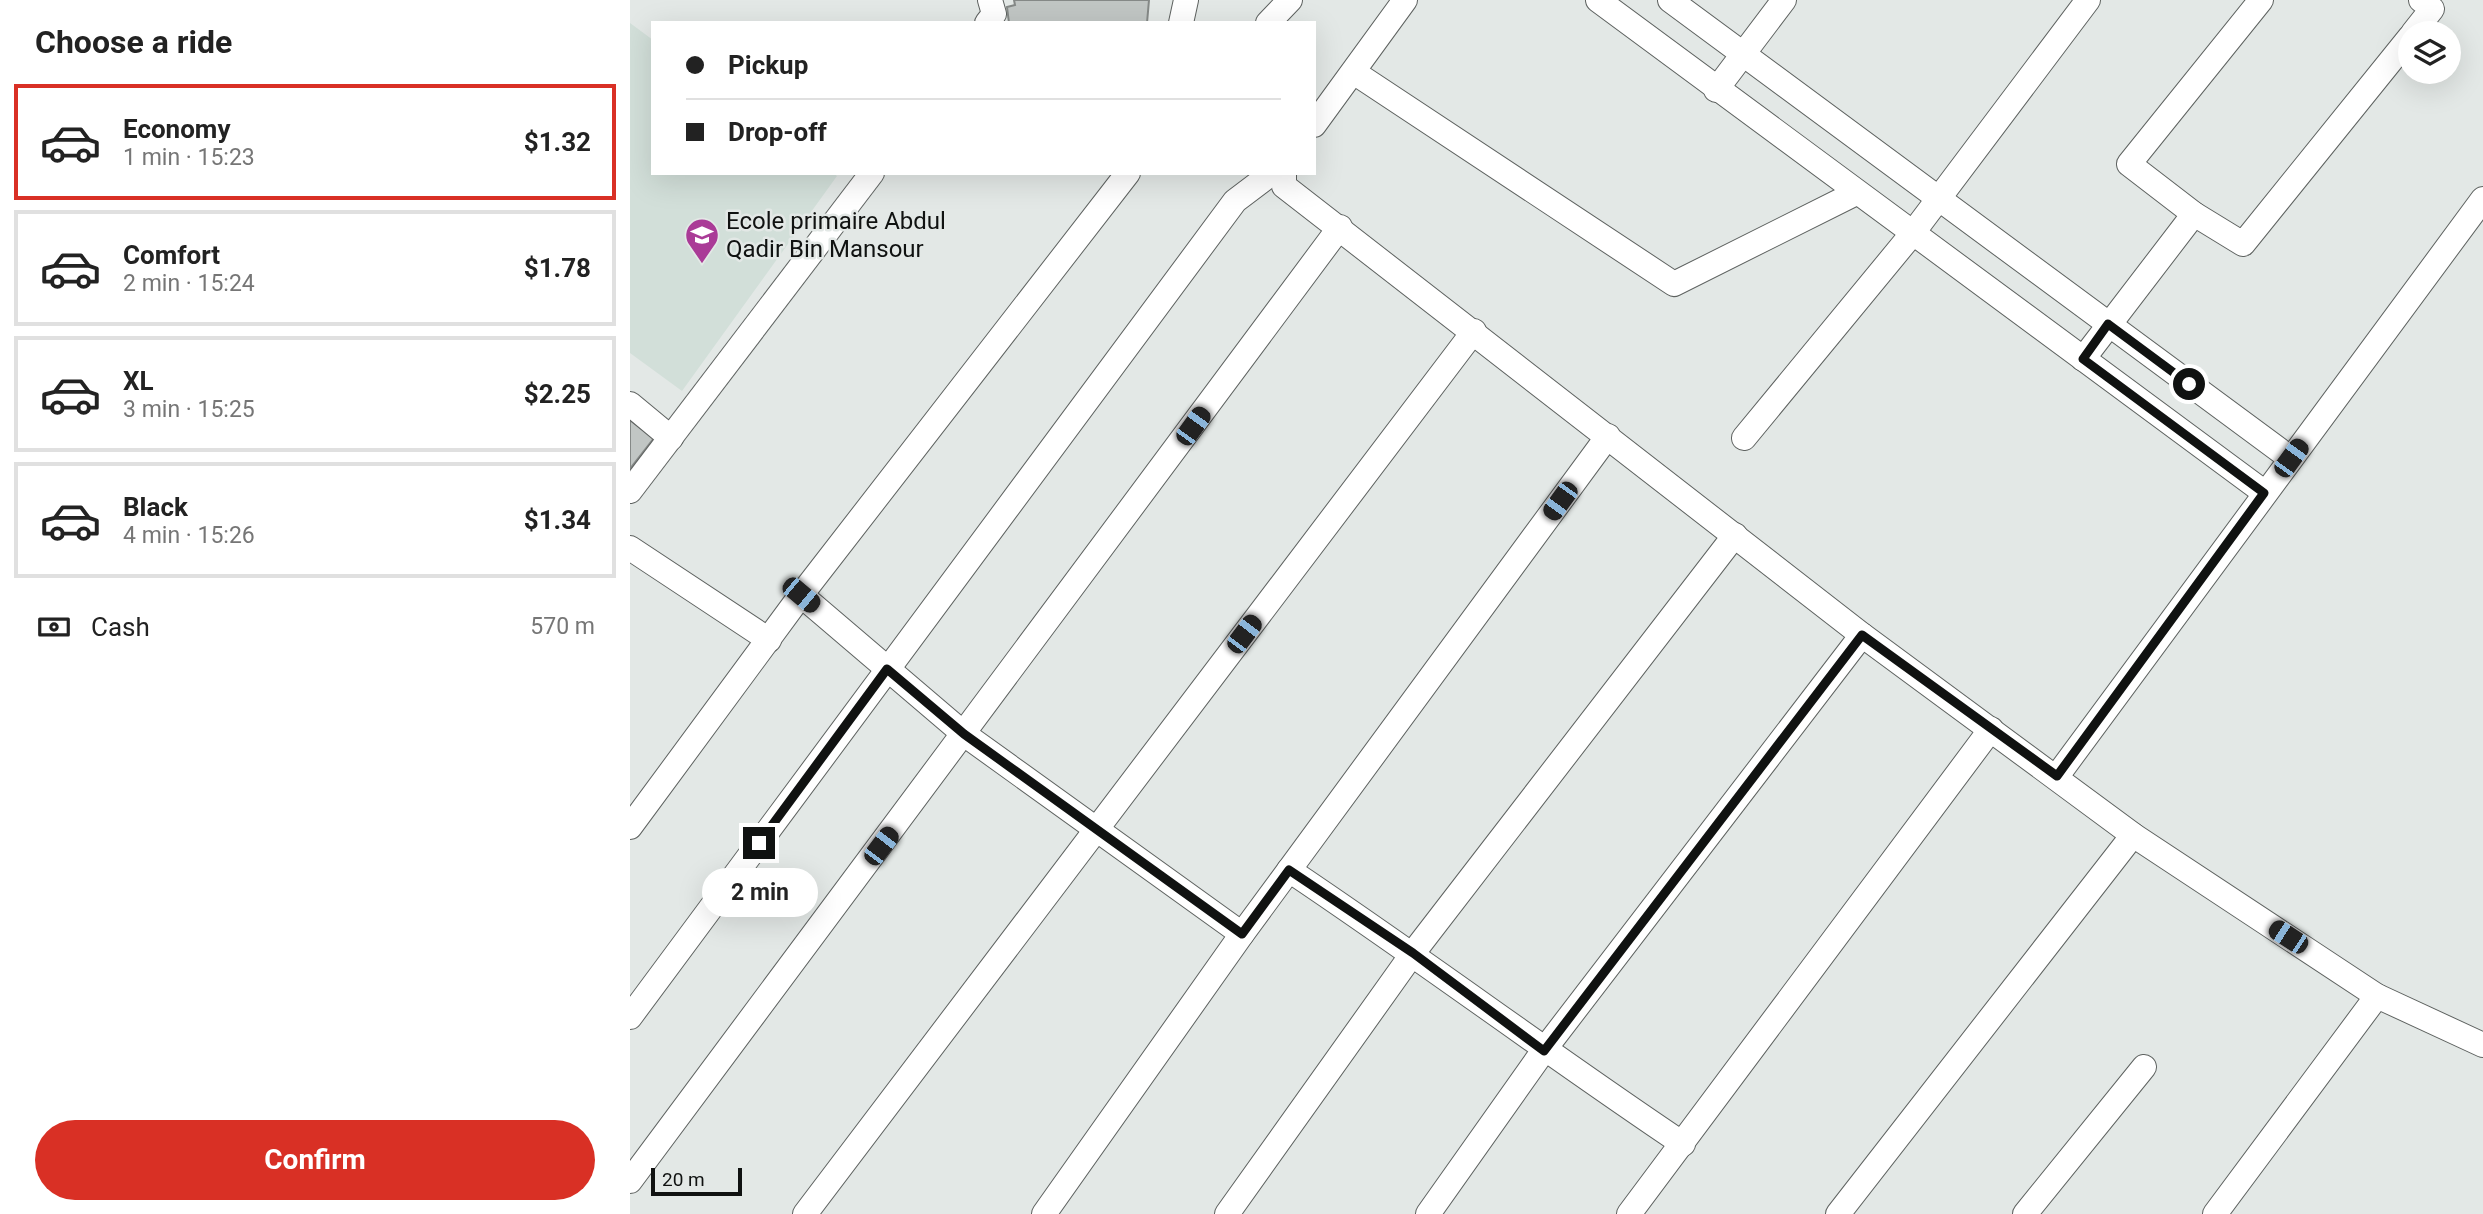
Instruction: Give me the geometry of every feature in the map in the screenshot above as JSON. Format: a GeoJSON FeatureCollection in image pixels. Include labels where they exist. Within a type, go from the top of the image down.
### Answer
{"type":"FeatureCollection","features":[{"type":"Feature","properties":{"kind":"street"},"geometry":{"type":"LineString","coordinates":[[988,21],[994,13],[990,0]]}},
{"type":"Feature","properties":{"kind":"street"},"geometry":{"type":"LineString","coordinates":[[1181,21],[1186,0]]}},
{"type":"Feature","properties":{"kind":"street"},"geometry":{"type":"LineString","coordinates":[[1270,21],[1290,0]]}},
{"type":"Feature","properties":{"kind":"street"},"geometry":{"type":"LineString","coordinates":[[1316,122],[1355,73],[1405,0]]}},
{"type":"Feature","properties":{"kind":"street"},"geometry":{"type":"LineString","coordinates":[[1598,0],[1716,90],[2264,493]]}},
{"type":"Feature","properties":{"kind":"street"},"geometry":{"type":"LineString","coordinates":[[1670,0],[1742,56],[2291,458]]}},
{"type":"Feature","properties":{"kind":"street"},"geometry":{"type":"LineString","coordinates":[[1716,90],[1784,0]]}},
{"type":"Feature","properties":{"kind":"street"},"geometry":{"type":"LineString","coordinates":[[1744,438],[1912,234],[1936,198],[2088,0]]}},
{"type":"Feature","properties":{"kind":"street"},"geometry":{"type":"LineString","coordinates":[[2261,0],[2129,164],[2194,214],[2243,244],[2398,51]]}},
{"type":"Feature","properties":{"kind":"street"},"geometry":{"type":"LineString","coordinates":[[2421,0],[2432,9],[2422,21]]}},
{"type":"Feature","properties":{"kind":"street"},"geometry":{"type":"LineString","coordinates":[[1355,73],[1674,284],[1856,193]]}},
{"type":"Feature","properties":{"kind":"street"},"geometry":{"type":"LineString","coordinates":[[630,491],[870,175]]}},
{"type":"Feature","properties":{"kind":"street"},"geometry":{"type":"LineString","coordinates":[[630,827],[801,595],[1126,175]]}},
{"type":"Feature","properties":{"kind":"street"},"geometry":{"type":"LineString","coordinates":[[630,1017],[1235,201],[1269,175]]}},
{"type":"Feature","properties":{"kind":"street"},"geometry":{"type":"LineString","coordinates":[[1284,175],[1284,186],[1862,635],[2057,776],[2133,835],[2377,996],[2483,1045]]}},
{"type":"Feature","properties":{"kind":"street"},"geometry":{"type":"LineString","coordinates":[[2057,776],[2483,199]]}},
{"type":"Feature","properties":{"kind":"street"},"geometry":{"type":"LineString","coordinates":[[2083,359],[2194,214]]}},
{"type":"Feature","properties":{"kind":"street"},"geometry":{"type":"LineString","coordinates":[[630,1181],[1340,227]]}},
{"type":"Feature","properties":{"kind":"street"},"geometry":{"type":"LineString","coordinates":[[805,1214],[1474,331]]}},
{"type":"Feature","properties":{"kind":"street"},"geometry":{"type":"LineString","coordinates":[[630,404],[671,438]]}},
{"type":"Feature","properties":{"kind":"street"},"geometry":{"type":"LineString","coordinates":[[1044,1214],[1242,934],[1608,436]]}},
{"type":"Feature","properties":{"kind":"street"},"geometry":{"type":"LineString","coordinates":[[1227,1214],[1413,953],[1735,535]]}},
{"type":"Feature","properties":{"kind":"street"},"geometry":{"type":"LineString","coordinates":[[630,548],[769,640]]}},
{"type":"Feature","properties":{"kind":"street"},"geometry":{"type":"LineString","coordinates":[[801,595],[964,734],[1242,934]]}},
{"type":"Feature","properties":{"kind":"street"},"geometry":{"type":"LineString","coordinates":[[1428,1214],[1544,1051],[1862,635]]}},
{"type":"Feature","properties":{"kind":"street"},"geometry":{"type":"LineString","coordinates":[[1629,1214],[1991,729]]}},
{"type":"Feature","properties":{"kind":"street"},"geometry":{"type":"LineString","coordinates":[[1838,1214],[2133,835]]}},
{"type":"Feature","properties":{"kind":"street"},"geometry":{"type":"LineString","coordinates":[[1289,870],[1413,953],[1544,1051],[1683,1144]]}},
{"type":"Feature","properties":{"kind":"street"},"geometry":{"type":"LineString","coordinates":[[2215,1214],[2377,996]]}},
{"type":"Feature","properties":{"kind":"street"},"geometry":{"type":"LineString","coordinates":[[2025,1214],[2144,1067]]}},
{"type":"Feature","properties":{"kind":"shaded area","name":"Ecole primaire Abdul Qadir Bin Mansour"},"geometry":{"type":"Polygon","coordinates":[[[630,23],[651,39],[651,175],[837,176],[682,391],[630,353],[630,23]]]}},
{"type":"Feature","properties":{"kind":"building"},"geometry":{"type":"Polygon","coordinates":[[[1014,0],[1149,0],[1147,21],[1009,21],[1007,7],[1015,5],[1014,0]]]}},
{"type":"Feature","properties":{"kind":"building"},"geometry":{"type":"Polygon","coordinates":[[[630,420],[654,438],[630,469],[630,420]]]}},
{"type":"Feature","properties":{"kind":"place","name":"Ecole primaire Abdul Qadir Bin Mansour"},"geometry":{"type":"Point","coordinates":[702,265]}},
{"type":"Feature","properties":{"kind":"route"},"geometry":{"type":"LineString","coordinates":[[759,843],[887,669],[964,734],[1242,934],[1289,870],[1413,953],[1544,1051],[1862,635],[2057,776],[2264,493],[2083,359],[2108,324],[2189,384]]}}]}
